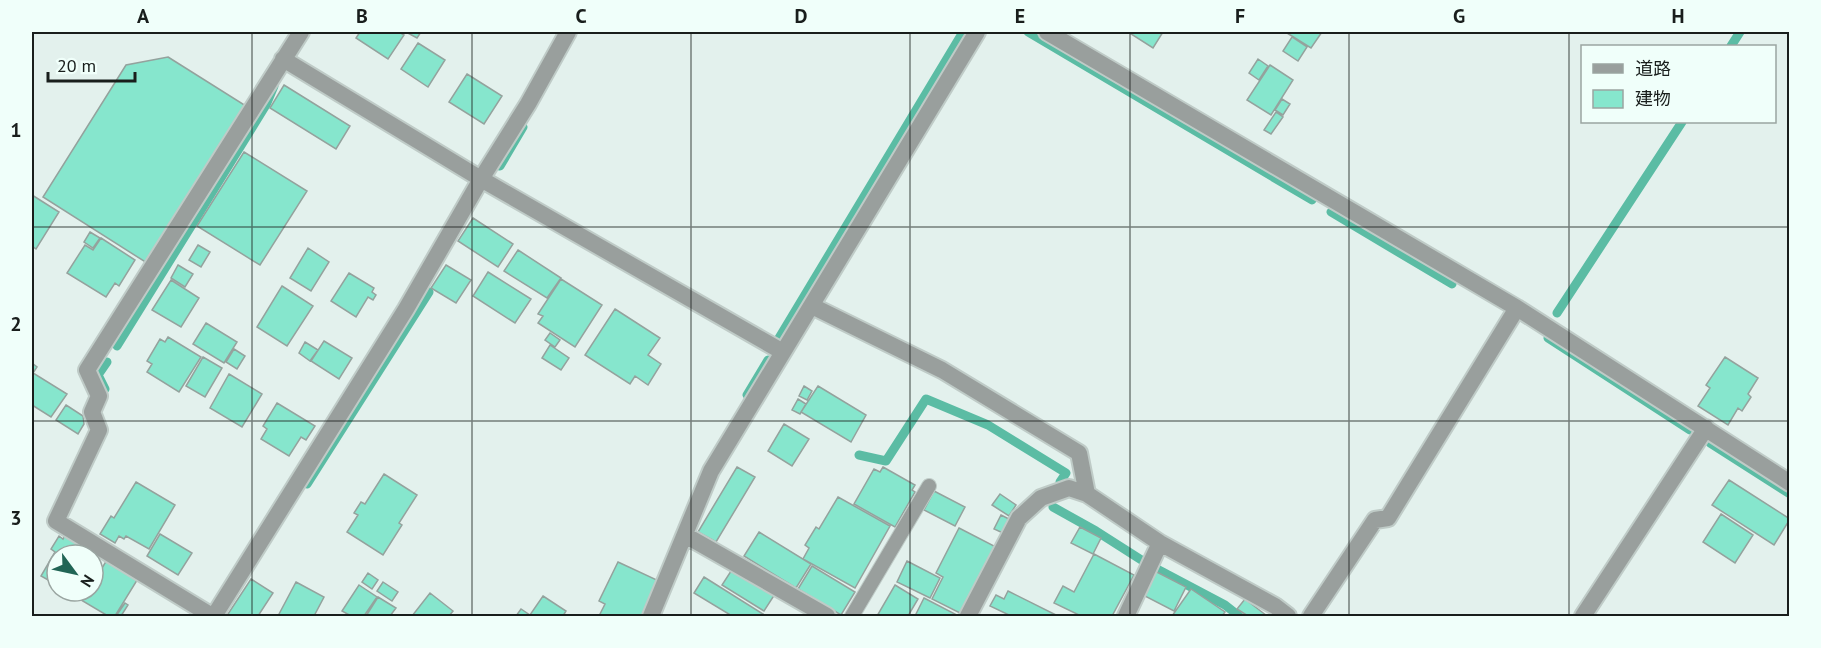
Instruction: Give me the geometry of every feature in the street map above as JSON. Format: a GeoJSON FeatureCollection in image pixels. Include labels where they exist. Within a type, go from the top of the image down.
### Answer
{"type":"FeatureCollection","features":[{"type":"Feature","properties":{"kind":"street"},"geometry":{"type":"LineString","coordinates":[[301,32],[87,370],[99,396],[92,412],[99,430],[56,520],[209,616],[406,309],[481,179],[528,105],[568,32]]}},
{"type":"Feature","properties":{"kind":"street"},"geometry":{"type":"LineString","coordinates":[[651,616],[711,471],[977,32]]}},
{"type":"Feature","properties":{"kind":"street"},"geometry":{"type":"LineString","coordinates":[[1047,32],[1517,308],[1790,483]]}},
{"type":"Feature","properties":{"kind":"street"},"geometry":{"type":"LineString","coordinates":[[283,59],[481,179],[783,352]]}},
{"type":"Feature","properties":{"kind":"street"},"geometry":{"type":"LineString","coordinates":[[812,306],[942,370],[1079,453],[1087,494]]}},
{"type":"Feature","properties":{"kind":"street"},"geometry":{"type":"LineString","coordinates":[[1311,616],[1375,520],[1388,518],[1517,308]]}},
{"type":"Feature","properties":{"kind":"street"},"geometry":{"type":"LineString","coordinates":[[1583,616],[1706,428]]}},
{"type":"Feature","properties":{"kind":"street"},"geometry":{"type":"LineString","coordinates":[[968,616],[1019,518],[1041,498],[1069,488],[1087,494],[1160,543],[1275,606],[1288,616]]}},
{"type":"Feature","properties":{"kind":"street"},"geometry":{"type":"LineString","coordinates":[[685,535],[826,616]]}},
{"type":"Feature","properties":{"kind":"street"},"geometry":{"type":"LineString","coordinates":[[1126,616],[1160,543]]}},
{"type":"Feature","properties":{"kind":"lane"},"geometry":{"type":"LineString","coordinates":[[852,616],[930,486]]}},
{"type":"Feature","properties":{"kind":"building"},"geometry":{"type":"Polygon","coordinates":[[[360,32],[399,32],[404,35],[388,59],[356,38],[360,32]]]}},
{"type":"Feature","properties":{"kind":"building"},"geometry":{"type":"Polygon","coordinates":[[[406,32],[421,32],[417,38],[406,32]]]}},
{"type":"Feature","properties":{"kind":"building"},"geometry":{"type":"Polygon","coordinates":[[[1128,32],[1163,32],[1153,48],[1128,32]]]}},
{"type":"Feature","properties":{"kind":"building"},"geometry":{"type":"Polygon","coordinates":[[[1288,32],[1322,32],[1311,48],[1288,32]]]}},
{"type":"Feature","properties":{"kind":"building"},"geometry":{"type":"Polygon","coordinates":[[[1292,37],[1307,47],[1298,61],[1283,51],[1292,37]]]}},
{"type":"Feature","properties":{"kind":"building"},"geometry":{"type":"Polygon","coordinates":[[[418,43],[445,60],[428,87],[401,69],[418,43]]]}},
{"type":"Feature","properties":{"kind":"building"},"geometry":{"type":"Polygon","coordinates":[[[168,57],[246,106],[147,263],[43,197],[126,65],[168,57]]]}},
{"type":"Feature","properties":{"kind":"building"},"geometry":{"type":"Polygon","coordinates":[[[1258,59],[1268,66],[1259,80],[1249,73],[1258,59]]]}},
{"type":"Feature","properties":{"kind":"building"},"geometry":{"type":"Polygon","coordinates":[[[1270,65],[1293,80],[1271,115],[1247,100],[1270,65]]]}},
{"type":"Feature","properties":{"kind":"building"},"geometry":{"type":"Polygon","coordinates":[[[467,74],[502,96],[484,124],[449,102],[467,74]]]}},
{"type":"Feature","properties":{"kind":"building"},"geometry":{"type":"Polygon","coordinates":[[[284,85],[350,126],[336,149],[270,108],[284,85]]]}},
{"type":"Feature","properties":{"kind":"building"},"geometry":{"type":"Polygon","coordinates":[[[1282,99],[1290,104],[1283,115],[1275,110],[1282,99]]]}},
{"type":"Feature","properties":{"kind":"building"},"geometry":{"type":"Polygon","coordinates":[[[1276,112],[1283,117],[1271,134],[1264,130],[1276,112]]]}},
{"type":"Feature","properties":{"kind":"building"},"geometry":{"type":"Polygon","coordinates":[[[244,152],[307,191],[260,265],[197,226],[244,152]]]}},
{"type":"Feature","properties":{"kind":"building"},"geometry":{"type":"Polygon","coordinates":[[[32,195],[59,212],[36,249],[32,246],[32,195]]]}},
{"type":"Feature","properties":{"kind":"building"},"geometry":{"type":"Polygon","coordinates":[[[473,218],[513,244],[498,267],[458,241],[473,218]]]}},
{"type":"Feature","properties":{"kind":"building"},"geometry":{"type":"Polygon","coordinates":[[[90,232],[100,238],[93,248],[84,242],[90,232]]]}},
{"type":"Feature","properties":{"kind":"building"},"geometry":{"type":"Polygon","coordinates":[[[101,238],[135,260],[119,286],[115,283],[106,297],[67,273],[85,245],[93,250],[101,238]]]}},
{"type":"Feature","properties":{"kind":"building"},"geometry":{"type":"Polygon","coordinates":[[[198,245],[210,252],[201,267],[189,260],[198,245]]]}},
{"type":"Feature","properties":{"kind":"building"},"geometry":{"type":"Polygon","coordinates":[[[308,248],[329,262],[311,291],[290,278],[308,248]]]}},
{"type":"Feature","properties":{"kind":"building"},"geometry":{"type":"Polygon","coordinates":[[[518,250],[561,278],[547,298],[504,271],[518,250]]]}},
{"type":"Feature","properties":{"kind":"building"},"geometry":{"type":"Polygon","coordinates":[[[178,265],[193,274],[185,287],[171,278],[178,265]]]}},
{"type":"Feature","properties":{"kind":"building"},"geometry":{"type":"Polygon","coordinates":[[[446,265],[471,280],[456,303],[431,288],[446,265]]]}},
{"type":"Feature","properties":{"kind":"building"},"geometry":{"type":"Polygon","coordinates":[[[488,272],[531,299],[515,323],[473,296],[488,272]]]}},
{"type":"Feature","properties":{"kind":"building"},"geometry":{"type":"Polygon","coordinates":[[[349,273],[374,288],[372,292],[376,295],[373,300],[368,297],[356,317],[331,301],[349,273]]]}},
{"type":"Feature","properties":{"kind":"building"},"geometry":{"type":"Polygon","coordinates":[[[561,279],[602,305],[575,347],[538,323],[543,316],[538,314],[561,279]]]}},
{"type":"Feature","properties":{"kind":"building"},"geometry":{"type":"Polygon","coordinates":[[[171,280],[199,298],[181,327],[152,310],[171,280]]]}},
{"type":"Feature","properties":{"kind":"building"},"geometry":{"type":"Polygon","coordinates":[[[282,286],[313,306],[287,346],[257,327],[282,286]]]}},
{"type":"Feature","properties":{"kind":"building"},"geometry":{"type":"Polygon","coordinates":[[[615,309],[660,338],[648,355],[661,364],[648,385],[635,376],[630,384],[585,355],[615,309]]]}},
{"type":"Feature","properties":{"kind":"building"},"geometry":{"type":"Polygon","coordinates":[[[206,323],[237,342],[224,363],[193,344],[206,323]]]}},
{"type":"Feature","properties":{"kind":"building"},"geometry":{"type":"Polygon","coordinates":[[[550,333],[560,340],[555,347],[545,340],[550,333]]]}},
{"type":"Feature","properties":{"kind":"building"},"geometry":{"type":"Polygon","coordinates":[[[168,337],[201,357],[179,392],[147,372],[152,364],[147,361],[160,339],[165,342],[168,337]]]}},
{"type":"Feature","properties":{"kind":"building"},"geometry":{"type":"Polygon","coordinates":[[[324,341],[352,358],[339,379],[311,361],[324,341]]]}},
{"type":"Feature","properties":{"kind":"building"},"geometry":{"type":"Polygon","coordinates":[[[305,342],[318,350],[310,361],[299,353],[305,342]]]}},
{"type":"Feature","properties":{"kind":"building"},"geometry":{"type":"Polygon","coordinates":[[[550,345],[569,358],[561,370],[542,358],[550,345]]]}},
{"type":"Feature","properties":{"kind":"building"},"geometry":{"type":"Polygon","coordinates":[[[234,349],[245,356],[237,369],[226,362],[234,349]]]}},
{"type":"Feature","properties":{"kind":"building"},"geometry":{"type":"Polygon","coordinates":[[[203,357],[222,368],[205,397],[186,386],[203,357]]]}},
{"type":"Feature","properties":{"kind":"building"},"geometry":{"type":"Polygon","coordinates":[[[1725,357],[1758,378],[1748,394],[1751,397],[1742,411],[1738,408],[1728,425],[1698,406],[1710,388],[1706,385],[1725,357]]]}},
{"type":"Feature","properties":{"kind":"building"},"geometry":{"type":"Polygon","coordinates":[[[32,363],[37,367],[33,373],[67,394],[51,417],[32,405],[32,363]]]}},
{"type":"Feature","properties":{"kind":"building"},"geometry":{"type":"Polygon","coordinates":[[[229,374],[262,394],[242,427],[210,408],[229,374]]]}},
{"type":"Feature","properties":{"kind":"building"},"geometry":{"type":"Polygon","coordinates":[[[804,386],[812,391],[807,400],[799,396],[804,386]]]}},
{"type":"Feature","properties":{"kind":"building"},"geometry":{"type":"Polygon","coordinates":[[[818,386],[866,415],[851,442],[801,412],[818,386]]]}},
{"type":"Feature","properties":{"kind":"building"},"geometry":{"type":"Polygon","coordinates":[[[798,399],[806,404],[800,414],[792,410],[798,399]]]}},
{"type":"Feature","properties":{"kind":"building"},"geometry":{"type":"Polygon","coordinates":[[[277,403],[315,426],[306,440],[301,437],[289,456],[261,439],[267,429],[263,426],[277,403]]]}},
{"type":"Feature","properties":{"kind":"building"},"geometry":{"type":"Polygon","coordinates":[[[66,405],[83,416],[84,424],[78,434],[56,420],[66,405]]]}},
{"type":"Feature","properties":{"kind":"building"},"geometry":{"type":"Polygon","coordinates":[[[784,424],[809,439],[792,466],[768,451],[784,424]]]}},
{"type":"Feature","properties":{"kind":"building"},"geometry":{"type":"Polygon","coordinates":[[[737,467],[755,477],[716,542],[698,532],[737,467]]]}},
{"type":"Feature","properties":{"kind":"building"},"geometry":{"type":"Polygon","coordinates":[[[883,467],[915,485],[912,490],[915,492],[895,527],[854,504],[874,469],[880,472],[883,467]]]}},
{"type":"Feature","properties":{"kind":"building"},"geometry":{"type":"Polygon","coordinates":[[[384,474],[417,495],[399,523],[402,525],[383,555],[347,532],[358,515],[354,513],[361,502],[365,504],[384,474]]]}},
{"type":"Feature","properties":{"kind":"building"},"geometry":{"type":"Polygon","coordinates":[[[1729,480],[1790,519],[1774,545],[1712,505],[1729,480]]]}},
{"type":"Feature","properties":{"kind":"building"},"geometry":{"type":"Polygon","coordinates":[[[136,482],[175,505],[149,549],[126,536],[124,539],[119,536],[115,543],[100,534],[111,516],[114,518],[136,482]]]}},
{"type":"Feature","properties":{"kind":"building"},"geometry":{"type":"Polygon","coordinates":[[[934,491],[965,507],[955,526],[924,510],[934,491]]]}},
{"type":"Feature","properties":{"kind":"building"},"geometry":{"type":"Polygon","coordinates":[[[1000,494],[1016,505],[1009,516],[992,505],[1000,494]]]}},
{"type":"Feature","properties":{"kind":"building"},"geometry":{"type":"Polygon","coordinates":[[[838,497],[890,526],[855,588],[803,559],[809,548],[805,545],[816,527],[819,529],[838,497]]]}},
{"type":"Feature","properties":{"kind":"building"},"geometry":{"type":"Polygon","coordinates":[[[1721,514],[1753,535],[1735,563],[1703,542],[1721,514]]]}},
{"type":"Feature","properties":{"kind":"building"},"geometry":{"type":"Polygon","coordinates":[[[1001,515],[1011,520],[1003,533],[994,529],[1001,515]]]}},
{"type":"Feature","properties":{"kind":"building"},"geometry":{"type":"Polygon","coordinates":[[[1080,527],[1101,538],[1093,554],[1071,543],[1080,527]]]}},
{"type":"Feature","properties":{"kind":"building"},"geometry":{"type":"Polygon","coordinates":[[[959,528],[996,547],[962,614],[932,599],[943,577],[936,573],[959,528]]]}},
{"type":"Feature","properties":{"kind":"building"},"geometry":{"type":"Polygon","coordinates":[[[759,532],[811,564],[796,588],[744,556],[759,532]]]}},
{"type":"Feature","properties":{"kind":"building"},"geometry":{"type":"Polygon","coordinates":[[[160,534],[192,553],[178,575],[147,556],[160,534]]]}},
{"type":"Feature","properties":{"kind":"building"},"geometry":{"type":"Polygon","coordinates":[[[65,535],[79,543],[55,543],[59,536],[63,539],[65,535]]]}},
{"type":"Feature","properties":{"kind":"building"},"geometry":{"type":"Polygon","coordinates":[[[1094,554],[1134,575],[1112,616],[1081,616],[1054,603],[1063,586],[1074,592],[1094,554]]]}},
{"type":"Feature","properties":{"kind":"building"},"geometry":{"type":"Polygon","coordinates":[[[108,558],[139,577],[115,616],[108,616],[86,603],[105,603],[105,563],[108,558]]]}},
{"type":"Feature","properties":{"kind":"building"},"geometry":{"type":"Polygon","coordinates":[[[907,561],[940,578],[930,598],[897,582],[907,561]]]}},
{"type":"Feature","properties":{"kind":"building"},"geometry":{"type":"Polygon","coordinates":[[[618,562],[659,581],[642,616],[599,616],[605,604],[599,601],[618,562]]]}},
{"type":"Feature","properties":{"kind":"building"},"geometry":{"type":"Polygon","coordinates":[[[812,566],[855,592],[841,615],[798,589],[812,566]]]}},
{"type":"Feature","properties":{"kind":"building"},"geometry":{"type":"Polygon","coordinates":[[[733,568],[775,594],[764,611],[722,585],[733,568]]]}},
{"type":"Feature","properties":{"kind":"building"},"geometry":{"type":"Polygon","coordinates":[[[1151,569],[1186,587],[1174,611],[1139,593],[1151,569]]]}},
{"type":"Feature","properties":{"kind":"building"},"geometry":{"type":"Polygon","coordinates":[[[368,573],[378,580],[372,589],[362,582],[368,573]]]}},
{"type":"Feature","properties":{"kind":"building"},"geometry":{"type":"Polygon","coordinates":[[[704,577],[763,614],[761,616],[732,616],[694,593],[704,577]]]}},
{"type":"Feature","properties":{"kind":"building"},"geometry":{"type":"Polygon","coordinates":[[[251,579],[273,593],[258,616],[228,614],[251,579]]]}},
{"type":"Feature","properties":{"kind":"building"},"geometry":{"type":"Polygon","coordinates":[[[296,582],[324,597],[314,616],[278,616],[296,582]]]}},
{"type":"Feature","properties":{"kind":"building"},"geometry":{"type":"Polygon","coordinates":[[[383,582],[398,592],[392,601],[377,591],[383,582]]]}},
{"type":"Feature","properties":{"kind":"building"},"geometry":{"type":"Polygon","coordinates":[[[359,585],[377,597],[364,616],[351,616],[342,611],[359,585]]]}},
{"type":"Feature","properties":{"kind":"building"},"geometry":{"type":"Polygon","coordinates":[[[895,585],[918,599],[908,616],[877,616],[895,585]]]}},
{"type":"Feature","properties":{"kind":"building"},"geometry":{"type":"Polygon","coordinates":[[[1191,589],[1225,612],[1222,616],[1172,616],[1191,589]]]}},
{"type":"Feature","properties":{"kind":"building"},"geometry":{"type":"Polygon","coordinates":[[[1008,591],[1058,616],[1011,616],[990,606],[996,595],[1004,599],[1008,591]]]}},
{"type":"Feature","properties":{"kind":"building"},"geometry":{"type":"Polygon","coordinates":[[[430,593],[453,611],[449,616],[412,616],[430,593]]]}},
{"type":"Feature","properties":{"kind":"building"},"geometry":{"type":"Polygon","coordinates":[[[543,596],[566,611],[563,616],[516,616],[521,609],[530,615],[543,596]]]}},
{"type":"Feature","properties":{"kind":"building"},"geometry":{"type":"Polygon","coordinates":[[[378,597],[396,608],[390,616],[366,616],[378,597]]]}},
{"type":"Feature","properties":{"kind":"building"},"geometry":{"type":"Polygon","coordinates":[[[924,598],[955,614],[954,616],[915,616],[924,598]]]}},
{"type":"Feature","properties":{"kind":"building"},"geometry":{"type":"Polygon","coordinates":[[[1245,599],[1267,616],[1248,616],[1237,609],[1245,599]]]}},
{"type":"Feature","properties":{"kind":"building"},"geometry":{"type":"Polygon","coordinates":[[[125,603],[128,605],[121,616],[116,616],[125,603]]]}},
{"type":"Feature","properties":{"kind":"waterway"},"geometry":{"type":"LineString","coordinates":[[779,338],[963,32]]}},
{"type":"Feature","properties":{"kind":"waterway"},"geometry":{"type":"LineString","coordinates":[[1028,32],[1312,200]]}},
{"type":"Feature","properties":{"kind":"waterway"},"geometry":{"type":"LineString","coordinates":[[1732,45],[1740,32]]}},
{"type":"Feature","properties":{"kind":"waterway"},"geometry":{"type":"LineString","coordinates":[[117,346],[266,105],[274,86]]}},
{"type":"Feature","properties":{"kind":"waterway"},"geometry":{"type":"LineString","coordinates":[[1557,313],[1681,123]]}},
{"type":"Feature","properties":{"kind":"waterway"},"geometry":{"type":"LineString","coordinates":[[500,166],[523,127]]}},
{"type":"Feature","properties":{"kind":"waterway"},"geometry":{"type":"LineString","coordinates":[[1331,212],[1452,284]]}},
{"type":"Feature","properties":{"kind":"waterway"},"geometry":{"type":"LineString","coordinates":[[307,484],[429,292]]}},
{"type":"Feature","properties":{"kind":"waterway"},"geometry":{"type":"LineString","coordinates":[[1548,338],[1690,430]]}},
{"type":"Feature","properties":{"kind":"waterway"},"geometry":{"type":"LineString","coordinates":[[747,395],[768,360]]}},
{"type":"Feature","properties":{"kind":"waterway"},"geometry":{"type":"LineString","coordinates":[[105,389],[98,375],[107,362]]}},
{"type":"Feature","properties":{"kind":"waterway"},"geometry":{"type":"LineString","coordinates":[[859,455],[886,461],[926,399],[988,425],[1066,473],[1060,482]]}},
{"type":"Feature","properties":{"kind":"waterway"},"geometry":{"type":"LineString","coordinates":[[1710,443],[1790,494]]}},
{"type":"Feature","properties":{"kind":"waterway"},"geometry":{"type":"LineString","coordinates":[[1053,507],[1143,561]]}},
{"type":"Feature","properties":{"kind":"waterway"},"geometry":{"type":"LineString","coordinates":[[1155,568],[1225,605],[1239,616]]}}]}
